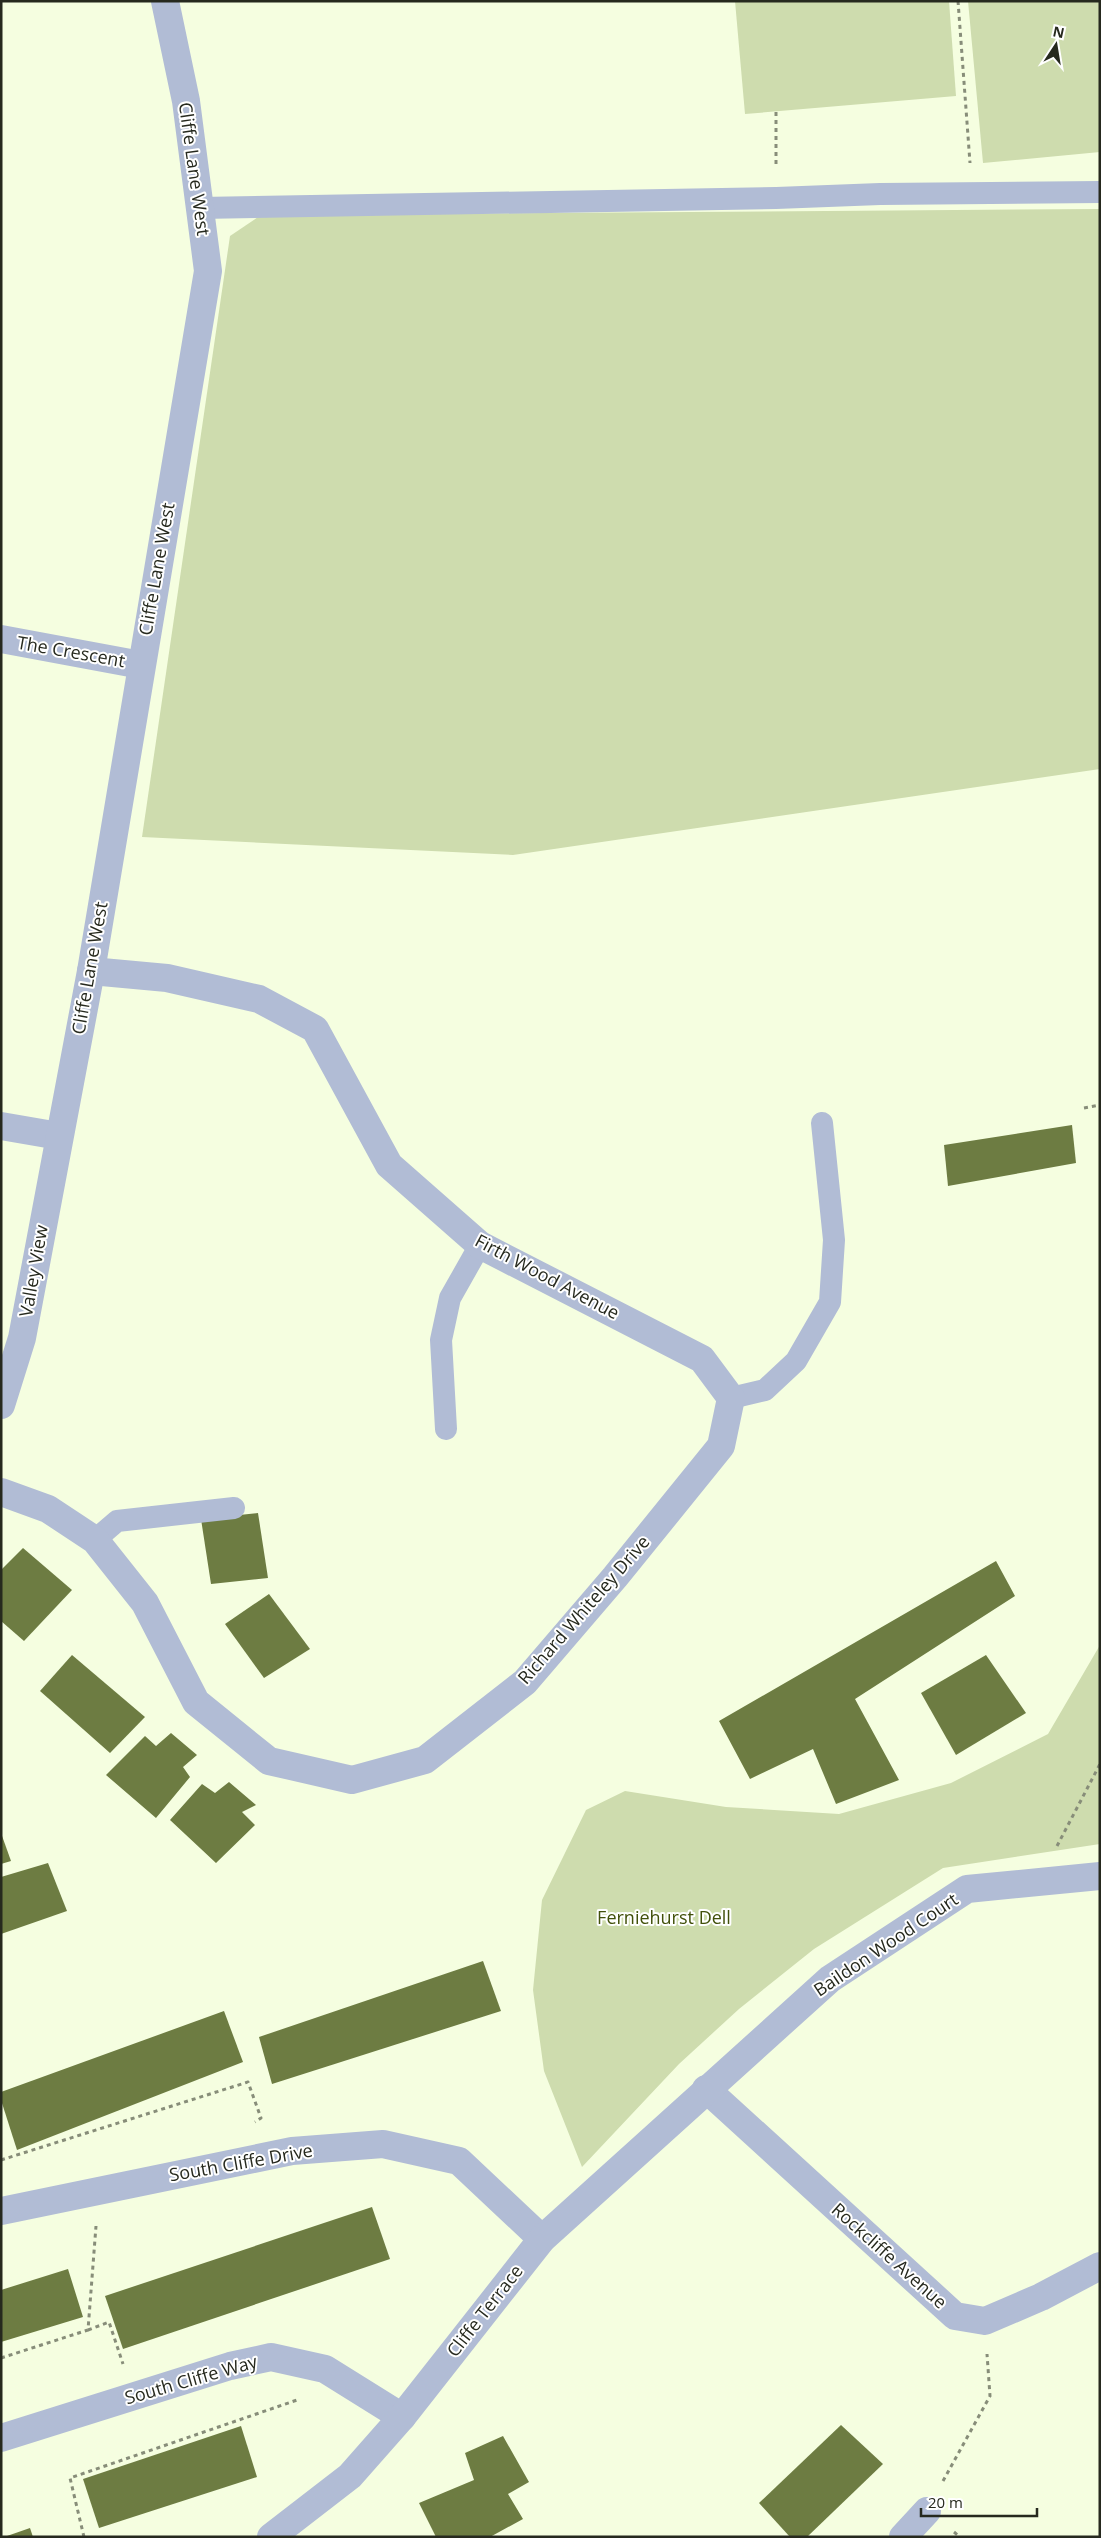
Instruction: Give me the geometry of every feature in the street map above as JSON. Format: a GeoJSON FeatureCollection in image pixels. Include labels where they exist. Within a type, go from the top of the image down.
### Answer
{"type":"FeatureCollection","features":[{"type":"Feature","properties":{"kind":"street","name":"Cliffe Lane West"},"geometry":{"type":"LineString","coordinates":[[59,1136],[90,971],[208,271],[186,101],[165,1]]}},
{"type":"Feature","properties":{"kind":"street","name":"The Crescent"},"geometry":{"type":"LineString","coordinates":[[1,639],[141,665]]}},
{"type":"Feature","properties":{"kind":"street","name":"Firth Wood Avenue"},"geometry":{"type":"LineString","coordinates":[[90,971],[167,978],[260,999],[315,1029],[389,1165],[480,1245],[702,1359],[731,1398]]}},
{"type":"Feature","properties":{"kind":"street"},"geometry":{"type":"LineString","coordinates":[[1,1126],[59,1136]]}},
{"type":"Feature","properties":{"kind":"street","name":"Valley View"},"geometry":{"type":"LineString","coordinates":[[1,1405],[22,1338],[59,1136]]}},
{"type":"Feature","properties":{"kind":"street","name":"Richard Whiteley Drive"},"geometry":{"type":"LineString","coordinates":[[1,1492],[48,1509],[95,1540],[145,1603],[196,1702],[269,1761],[352,1780],[425,1760],[525,1682],[615,1577],[721,1446],[731,1398]]}},
{"type":"Feature","properties":{"kind":"street","name":"Baildon Wood Court"},"geometry":{"type":"LineString","coordinates":[[706,2089],[830,1979],[967,1889],[1100,1876]]}},
{"type":"Feature","properties":{"kind":"street","name":"Cliffe Terrace"},"geometry":{"type":"LineString","coordinates":[[271,2537],[350,2476],[402,2417],[542,2239],[706,2089]]}},
{"type":"Feature","properties":{"kind":"street","name":"Rockcliffe Avenue"},"geometry":{"type":"LineString","coordinates":[[706,2089],[955,2316],[985,2321]]}},
{"type":"Feature","properties":{"kind":"street","name":"South Cliffe Drive"},"geometry":{"type":"LineString","coordinates":[[1,2211],[292,2151],[383,2144],[459,2161],[542,2239]]}},
{"type":"Feature","properties":{"kind":"street"},"geometry":{"type":"LineString","coordinates":[[985,2321],[1041,2297],[1100,2266]]}},
{"type":"Feature","properties":{"kind":"street","name":"South Cliffe Way"},"geometry":{"type":"LineString","coordinates":[[1,2438],[230,2366],[271,2357],[325,2369],[402,2417]]}},
{"type":"Feature","properties":{"kind":"street"},"geometry":{"type":"LineString","coordinates":[[903,2537],[927,2511]]}},
{"type":"Feature","properties":{"kind":"lane"},"geometry":{"type":"LineString","coordinates":[[200,208],[1100,192]]}},
{"type":"Feature","properties":{"kind":"lane"},"geometry":{"type":"LineString","coordinates":[[731,1398],[765,1390],[796,1361],[830,1302],[834,1240],[822,1123]]}},
{"type":"Feature","properties":{"kind":"lane"},"geometry":{"type":"LineString","coordinates":[[446,1429],[441,1340],[450,1298],[480,1245]]}},
{"type":"Feature","properties":{"kind":"lane"},"geometry":{"type":"LineString","coordinates":[[95,1540],[117,1520],[234,1508]]}},
{"type":"Feature","properties":{"kind":"path"},"geometry":{"type":"LineString","coordinates":[[958,1],[972,193]]}},
{"type":"Feature","properties":{"kind":"path"},"geometry":{"type":"LineString","coordinates":[[776,112],[776,198]]}},
{"type":"Feature","properties":{"kind":"path"},"geometry":{"type":"LineString","coordinates":[[1084,1108],[1100,1104]]}},
{"type":"Feature","properties":{"kind":"path"},"geometry":{"type":"LineString","coordinates":[[1039,1881],[1100,1764]]}},
{"type":"Feature","properties":{"kind":"path"},"geometry":{"type":"LineString","coordinates":[[1,2160],[248,2082],[261,2118],[253,2124]]}},
{"type":"Feature","properties":{"kind":"path"},"geometry":{"type":"LineString","coordinates":[[88,2330],[98,2191]]}},
{"type":"Feature","properties":{"kind":"path"},"geometry":{"type":"LineString","coordinates":[[927,2511],[990,2396],[985,2321]]}},
{"type":"Feature","properties":{"kind":"path"},"geometry":{"type":"LineString","coordinates":[[1,2358],[109,2322],[134,2396]]}},
{"type":"Feature","properties":{"kind":"path"},"geometry":{"type":"LineString","coordinates":[[84,2537],[70,2478],[348,2383]]}},
{"type":"Feature","properties":{"kind":"green space"},"geometry":{"type":"Polygon","coordinates":[[[735,1],[949,1],[956,96],[745,114],[735,1]]]}},
{"type":"Feature","properties":{"kind":"green space"},"geometry":{"type":"Polygon","coordinates":[[[968,1],[1100,1],[1100,152],[983,163],[968,1]]]}},
{"type":"Feature","properties":{"kind":"green space"},"geometry":{"type":"Polygon","coordinates":[[[1100,209],[1100,769],[513,855],[142,837],[230,236],[261,215],[1100,209]]]}},
{"type":"Feature","properties":{"kind":"green space","name":"Ferniehurst Dell"},"geometry":{"type":"Polygon","coordinates":[[[1100,1645],[1100,1844],[943,1868],[814,1949],[739,2009],[679,2064],[582,2167],[544,2071],[533,1990],[542,1900],[586,1810],[625,1791],[726,1807],[839,1814],[951,1783],[1048,1734],[1100,1645]]]}},
{"type":"Feature","properties":{"kind":"building"},"geometry":{"type":"Polygon","coordinates":[[[1072,1125],[1076,1163],[948,1186],[944,1145],[1072,1125]]]}},
{"type":"Feature","properties":{"kind":"building"},"geometry":{"type":"Polygon","coordinates":[[[258,1513],[268,1578],[211,1584],[201,1519],[258,1513]]]}},
{"type":"Feature","properties":{"kind":"building"},"geometry":{"type":"Polygon","coordinates":[[[23,1548],[72,1590],[24,1641],[1,1621],[1,1570],[23,1548]]]}},
{"type":"Feature","properties":{"kind":"building"},"geometry":{"type":"Polygon","coordinates":[[[996,1561],[1015,1596],[855,1699],[899,1780],[836,1804],[813,1749],[750,1779],[719,1721],[996,1561]]]}},
{"type":"Feature","properties":{"kind":"building"},"geometry":{"type":"Polygon","coordinates":[[[269,1594],[310,1649],[264,1678],[225,1624],[269,1594]]]}},
{"type":"Feature","properties":{"kind":"building"},"geometry":{"type":"Polygon","coordinates":[[[72,1655],[145,1717],[110,1753],[40,1691],[72,1655]]]}},
{"type":"Feature","properties":{"kind":"building"},"geometry":{"type":"Polygon","coordinates":[[[986,1655],[1026,1713],[956,1755],[921,1693],[986,1655]]]}},
{"type":"Feature","properties":{"kind":"building"},"geometry":{"type":"Polygon","coordinates":[[[171,1733],[197,1755],[183,1767],[190,1777],[156,1818],[106,1775],[145,1736],[156,1746],[171,1733]]]}},
{"type":"Feature","properties":{"kind":"building"},"geometry":{"type":"Polygon","coordinates":[[[229,1782],[256,1805],[242,1812],[255,1825],[216,1863],[170,1820],[202,1784],[215,1793],[229,1782]]]}},
{"type":"Feature","properties":{"kind":"building"},"geometry":{"type":"Polygon","coordinates":[[[1,1833],[11,1861],[1,1864],[1,1833]]]}},
{"type":"Feature","properties":{"kind":"building"},"geometry":{"type":"Polygon","coordinates":[[[48,1863],[67,1911],[1,1934],[1,1877],[48,1863]]]}},
{"type":"Feature","properties":{"kind":"building"},"geometry":{"type":"Polygon","coordinates":[[[483,1961],[501,2011],[272,2084],[259,2037],[483,1961]]]}},
{"type":"Feature","properties":{"kind":"building"},"geometry":{"type":"Polygon","coordinates":[[[224,2011],[243,2062],[17,2150],[1,2100],[1,2092],[224,2011]]]}},
{"type":"Feature","properties":{"kind":"building"},"geometry":{"type":"Polygon","coordinates":[[[372,2207],[390,2259],[123,2349],[105,2296],[372,2207]]]}},
{"type":"Feature","properties":{"kind":"building"},"geometry":{"type":"Polygon","coordinates":[[[68,2269],[83,2317],[1,2342],[1,2290],[68,2269]]]}},
{"type":"Feature","properties":{"kind":"building"},"geometry":{"type":"Polygon","coordinates":[[[841,2425],[883,2464],[807,2537],[790,2537],[759,2503],[841,2425]]]}},
{"type":"Feature","properties":{"kind":"building"},"geometry":{"type":"Polygon","coordinates":[[[241,2426],[257,2477],[99,2528],[83,2479],[241,2426]]]}},
{"type":"Feature","properties":{"kind":"building"},"geometry":{"type":"Polygon","coordinates":[[[503,2436],[529,2482],[508,2494],[523,2519],[490,2537],[436,2537],[419,2503],[474,2480],[465,2453],[503,2436]]]}},
{"type":"Feature","properties":{"kind":"building"},"geometry":{"type":"Polygon","coordinates":[[[30,2528],[33,2537],[7,2537],[7,2536],[30,2528]]]}}]}
